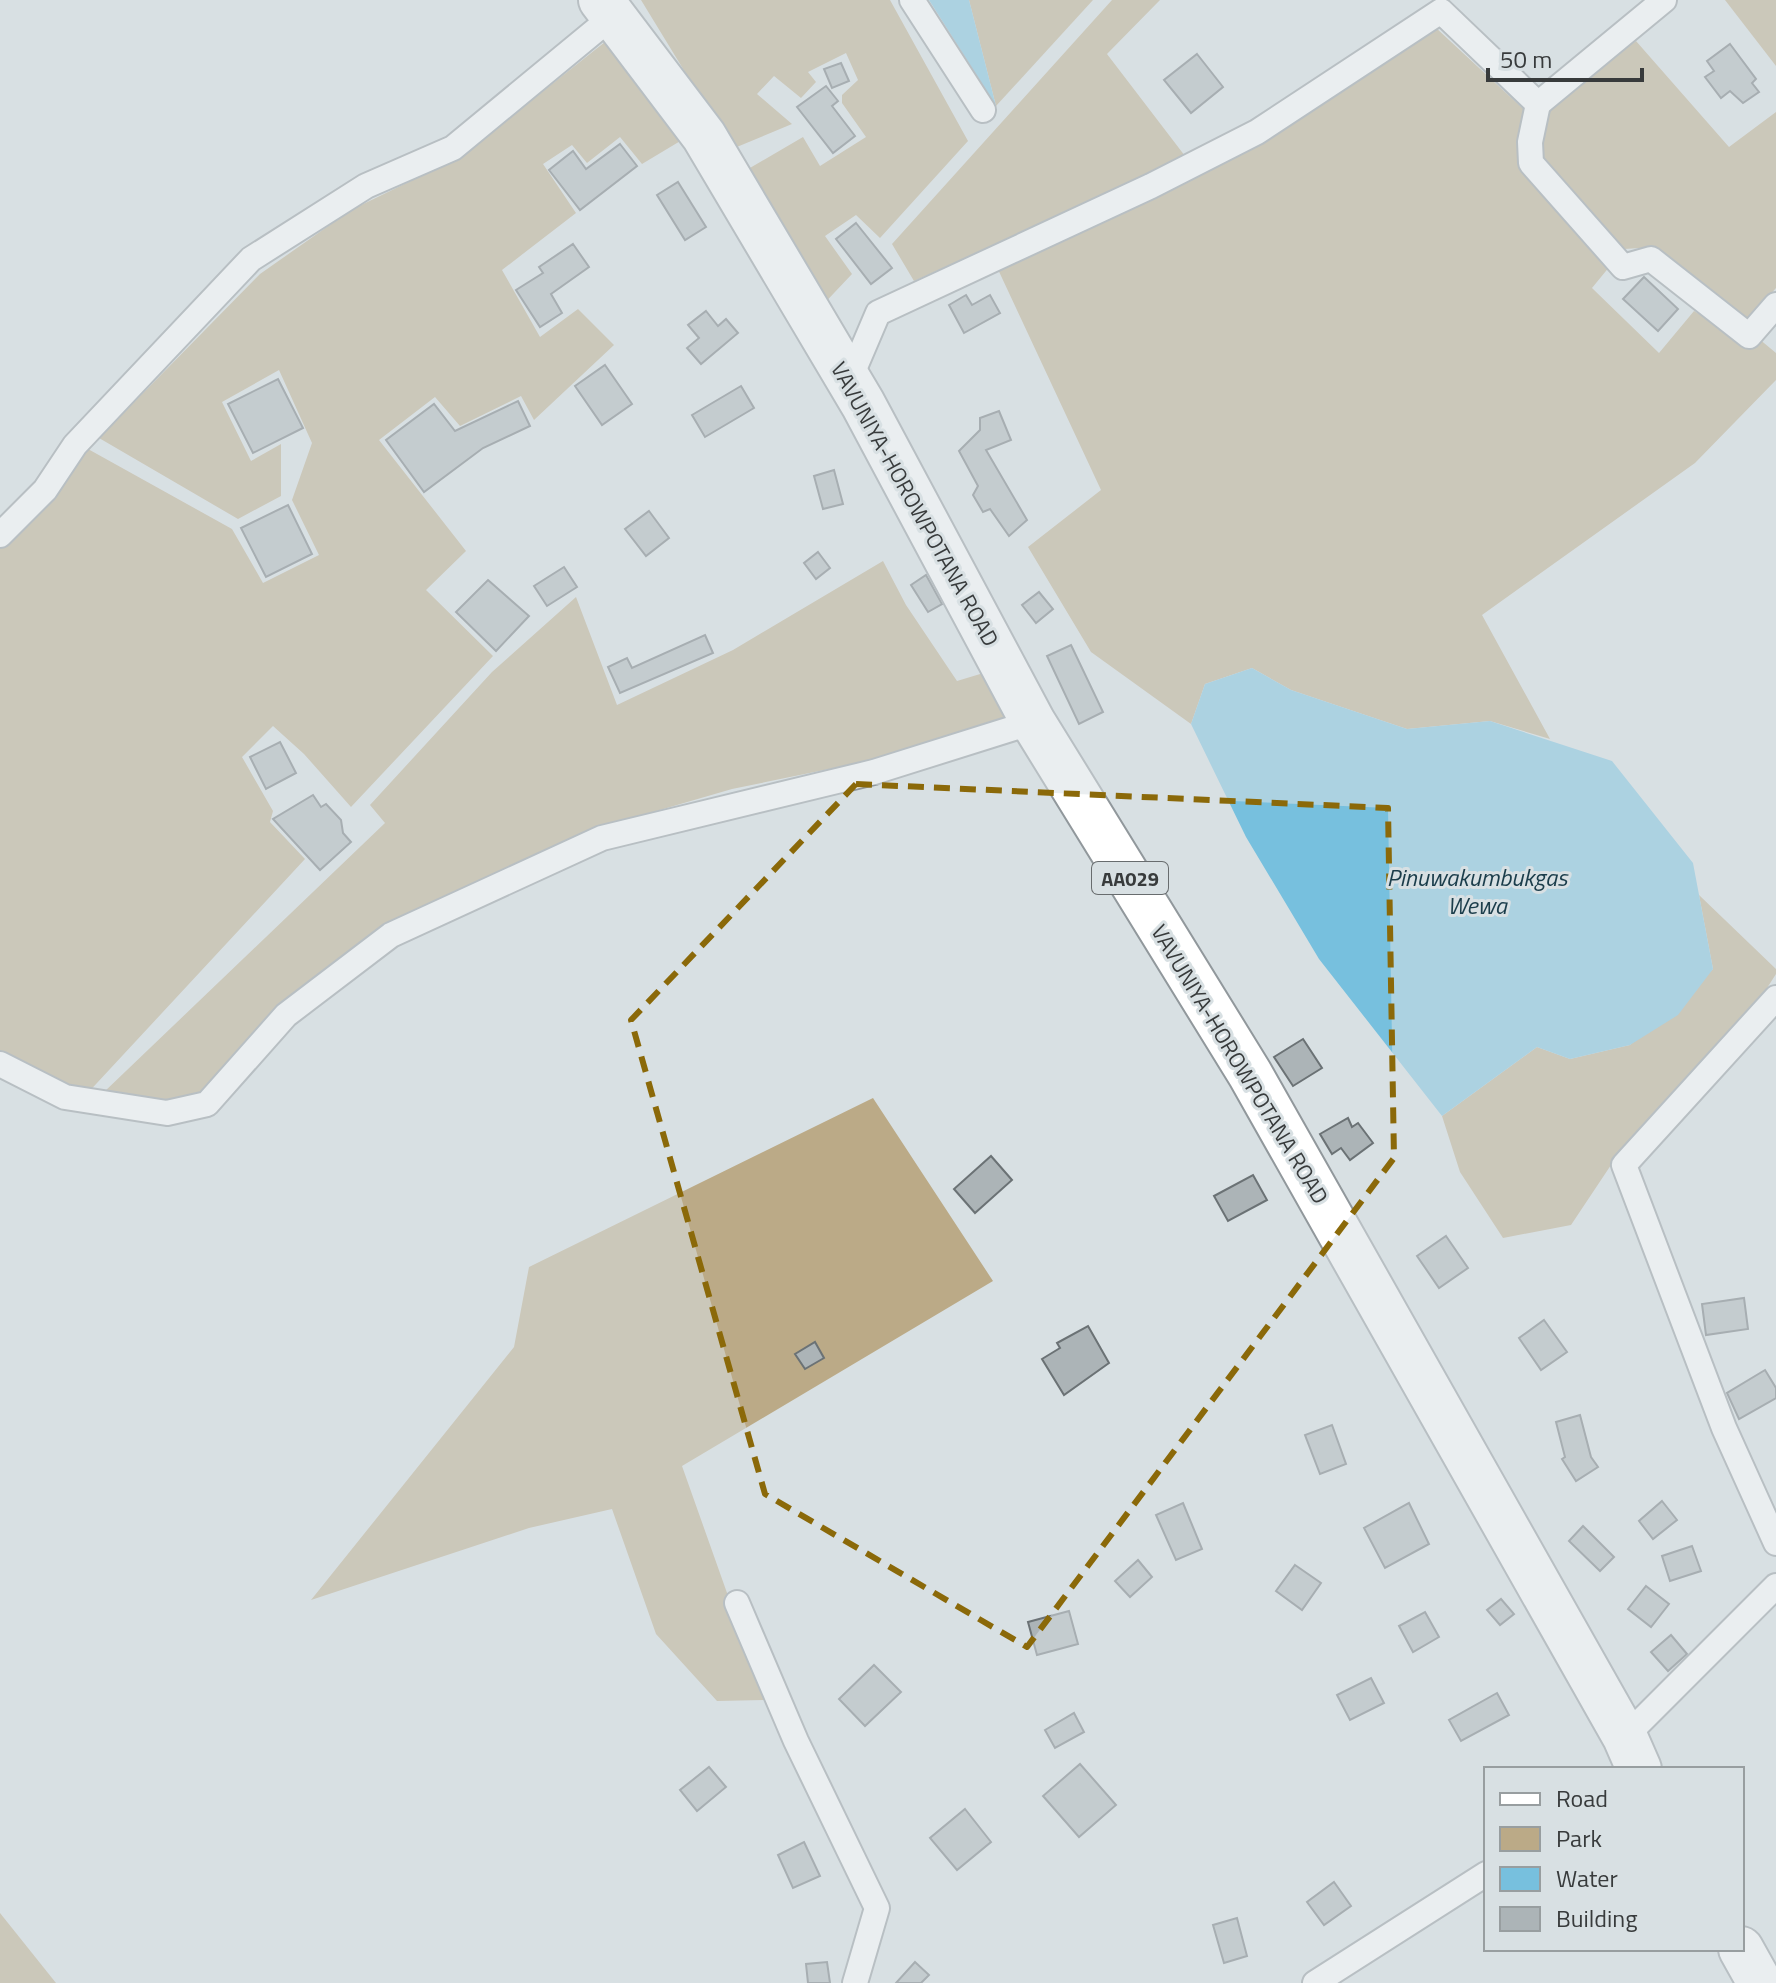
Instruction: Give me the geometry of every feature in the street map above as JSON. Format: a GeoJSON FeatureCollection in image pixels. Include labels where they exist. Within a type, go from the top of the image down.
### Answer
{"type":"FeatureCollection","features":[{"type":"Feature","properties":{"kind":"highway","name":"VAVUNIYA-HOROWPOTANA ROAD"},"geometry":{"type":"LineString","coordinates":[[607,8],[704,136],[849,381],[1033,722],[1250,1074],[1632,1753]]}},
{"type":"Feature","properties":{"kind":"highway"},"geometry":{"type":"LineString","coordinates":[[1742,1951],[1760,1983]]}},
{"type":"Feature","properties":{"kind":"street"},"geometry":{"type":"LineString","coordinates":[[912,0],[983,110]]}},
{"type":"Feature","properties":{"kind":"street"},"geometry":{"type":"LineString","coordinates":[[1664,0],[1538,104],[1530,142],[1531,163],[1623,267],[1651,259],[1749,336],[1776,305]]}},
{"type":"Feature","properties":{"kind":"street"},"geometry":{"type":"LineString","coordinates":[[849,381],[878,313],[1151,186],[1257,132],[1436,5],[1538,104]]}},
{"type":"Feature","properties":{"kind":"street"},"geometry":{"type":"LineString","coordinates":[[0,535],[45,490],[75,445],[251,259],[366,186],[453,148],[607,8]]}},
{"type":"Feature","properties":{"kind":"street"},"geometry":{"type":"LineString","coordinates":[[0,1064],[65,1097],[167,1113],[207,1104],[286,1015],[391,935],[602,838],[874,772],[1033,722]]}},
{"type":"Feature","properties":{"kind":"street"},"geometry":{"type":"LineString","coordinates":[[1776,998],[1624,1165],[1724,1428],[1776,1543]]}},
{"type":"Feature","properties":{"kind":"street"},"geometry":{"type":"LineString","coordinates":[[1632,1753],[1776,1586]]}},
{"type":"Feature","properties":{"kind":"street"},"geometry":{"type":"LineString","coordinates":[[737,1603],[796,1741],[877,1908],[855,1983]]}},
{"type":"Feature","properties":{"kind":"street"},"geometry":{"type":"LineString","coordinates":[[1315,1983],[1484,1875]]}},
{"type":"Feature","properties":{"kind":"highlighted area"},"geometry":{"type":"Polygon","coordinates":[[[856,784],[1388,808],[1394,1158],[1027,1647],[765,1494],[631,1020],[856,784]]]}},
{"type":"Feature","properties":{"kind":"green space"},"geometry":{"type":"Polygon","coordinates":[[[641,0],[890,0],[968,141],[880,238],[856,215],[825,236],[852,274],[817,311],[743,172],[803,137],[820,166],[866,137],[842,103],[842,95],[858,80],[846,53],[808,72],[816,82],[801,98],[774,76],[757,94],[792,124],[732,149],[641,0]]]}},
{"type":"Feature","properties":{"kind":"green space"},"geometry":{"type":"Polygon","coordinates":[[[969,0],[1093,0],[996,106],[969,0]]]}},
{"type":"Feature","properties":{"kind":"green space"},"geometry":{"type":"Polygon","coordinates":[[[1112,0],[1160,0],[1107,54],[1185,156],[1259,117],[1421,14],[1532,117],[1636,41],[1729,147],[1776,112],[1776,288],[1745,323],[1657,247],[1624,249],[1592,288],[1659,353],[1694,311],[1751,344],[1758,338],[1776,353],[1776,380],[1695,463],[1482,615],[1550,739],[1490,721],[1407,729],[1291,690],[1252,668],[1205,684],[1191,724],[1091,652],[1028,547],[1101,490],[988,248],[914,281],[892,244],[1112,0]]]}},
{"type":"Feature","properties":{"kind":"green space"},"geometry":{"type":"Polygon","coordinates":[[[1725,0],[1776,0],[1776,66],[1725,0]]]}},
{"type":"Feature","properties":{"kind":"green space"},"geometry":{"type":"Polygon","coordinates":[[[615,34],[687,137],[642,164],[620,137],[587,163],[572,145],[543,164],[576,213],[502,270],[540,337],[578,309],[614,345],[534,420],[521,396],[460,426],[435,397],[379,440],[466,551],[426,590],[493,656],[351,807],[304,754],[273,726],[242,757],[273,811],[270,822],[305,859],[84,1097],[0,1058],[0,547],[50,496],[88,449],[232,529],[263,583],[319,555],[292,500],[312,443],[279,370],[222,402],[251,461],[281,444],[281,496],[238,519],[99,438],[260,274],[351,210],[460,157],[615,34]]]}},
{"type":"Feature","properties":{"kind":"green space"},"geometry":{"type":"Polygon","coordinates":[[[883,561],[906,605],[957,681],[1000,668],[1023,719],[873,760],[732,789],[598,828],[387,928],[198,1099],[156,1103],[103,1093],[385,823],[370,805],[492,672],[576,597],[617,705],[733,650],[883,561]]]}},
{"type":"Feature","properties":{"kind":"green space"},"geometry":{"type":"Polygon","coordinates":[[[1699,895],[1776,969],[1776,974],[1751,1013],[1615,1159],[1571,1225],[1503,1238],[1460,1172],[1442,1116],[1537,1047],[1570,1059],[1630,1045],[1713,969],[1699,895]]]}},
{"type":"Feature","properties":{"kind":"green space"},"geometry":{"type":"Polygon","coordinates":[[[873,1098],[993,1281],[682,1466],[765,1700],[717,1701],[656,1634],[612,1509],[529,1528],[311,1600],[514,1347],[529,1267],[873,1098]]]}},
{"type":"Feature","properties":{"kind":"green space"},"geometry":{"type":"Polygon","coordinates":[[[0,1913],[56,1983],[0,1983],[0,1913]]]}},
{"type":"Feature","properties":{"kind":"water"},"geometry":{"type":"Polygon","coordinates":[[[929,0],[969,0],[996,106],[929,0]]]}},
{"type":"Feature","properties":{"kind":"water","name":"Pinuwakumbukgas Wewa"},"geometry":{"type":"Polygon","coordinates":[[[1252,668],[1291,690],[1407,729],[1490,721],[1612,761],[1693,863],[1713,969],[1678,1015],[1630,1045],[1570,1059],[1537,1047],[1442,1116],[1319,959],[1246,837],[1191,724],[1205,684],[1252,668]]]}},
{"type":"Feature","properties":{"kind":"building"},"geometry":{"type":"Polygon","coordinates":[[[1730,44],[1756,79],[1752,83],[1759,92],[1743,103],[1730,91],[1721,98],[1705,77],[1714,71],[1707,61],[1730,44]]]}},
{"type":"Feature","properties":{"kind":"building"},"geometry":{"type":"Polygon","coordinates":[[[1197,54],[1223,87],[1191,113],[1164,80],[1197,54]]]}},
{"type":"Feature","properties":{"kind":"building"},"geometry":{"type":"Polygon","coordinates":[[[841,63],[849,81],[832,88],[824,69],[841,63]]]}},
{"type":"Feature","properties":{"kind":"building"},"geometry":{"type":"Polygon","coordinates":[[[826,86],[838,101],[832,106],[855,136],[833,153],[797,107],[826,86]]]}},
{"type":"Feature","properties":{"kind":"building"},"geometry":{"type":"Polygon","coordinates":[[[620,144],[637,166],[580,210],[549,170],[573,151],[586,169],[620,144]]]}},
{"type":"Feature","properties":{"kind":"building"},"geometry":{"type":"Polygon","coordinates":[[[678,182],[706,227],[685,240],[657,195],[678,182]]]}},
{"type":"Feature","properties":{"kind":"building"},"geometry":{"type":"Polygon","coordinates":[[[856,223],[892,268],[871,284],[836,239],[856,223]]]}},
{"type":"Feature","properties":{"kind":"building"},"geometry":{"type":"Polygon","coordinates":[[[573,244],[589,267],[551,294],[562,313],[540,327],[516,290],[543,273],[539,267],[573,244]]]}},
{"type":"Feature","properties":{"kind":"building"},"geometry":{"type":"Polygon","coordinates":[[[1644,277],[1678,309],[1658,331],[1623,299],[1644,277]]]}},
{"type":"Feature","properties":{"kind":"building"},"geometry":{"type":"Polygon","coordinates":[[[966,295],[972,305],[990,295],[1000,313],[964,333],[949,305],[966,295]]]}},
{"type":"Feature","properties":{"kind":"building"},"geometry":{"type":"Polygon","coordinates":[[[706,311],[718,326],[726,319],[738,333],[701,364],[687,348],[699,338],[688,325],[706,311]]]}},
{"type":"Feature","properties":{"kind":"building"},"geometry":{"type":"Polygon","coordinates":[[[605,365],[632,404],[602,425],[575,386],[605,365]]]}},
{"type":"Feature","properties":{"kind":"building"},"geometry":{"type":"Polygon","coordinates":[[[278,379],[303,428],[253,453],[228,404],[278,379]]]}},
{"type":"Feature","properties":{"kind":"building"},"geometry":{"type":"Polygon","coordinates":[[[741,386],[754,408],[705,437],[692,415],[741,386]]]}},
{"type":"Feature","properties":{"kind":"building"},"geometry":{"type":"Polygon","coordinates":[[[518,401],[530,426],[483,448],[424,492],[386,440],[434,404],[455,431],[518,401]]]}},
{"type":"Feature","properties":{"kind":"building"},"geometry":{"type":"Polygon","coordinates":[[[999,411],[1011,440],[986,450],[1027,520],[1009,536],[990,509],[983,512],[973,495],[978,486],[959,451],[980,430],[980,418],[999,411]]]}},
{"type":"Feature","properties":{"kind":"building"},"geometry":{"type":"Polygon","coordinates":[[[834,470],[843,504],[823,509],[814,476],[834,470]]]}},
{"type":"Feature","properties":{"kind":"building"},"geometry":{"type":"Polygon","coordinates":[[[288,505],[312,554],[266,577],[241,528],[288,505]]]}},
{"type":"Feature","properties":{"kind":"building"},"geometry":{"type":"Polygon","coordinates":[[[649,511],[669,538],[646,556],[625,529],[649,511]]]}},
{"type":"Feature","properties":{"kind":"building"},"geometry":{"type":"Polygon","coordinates":[[[818,552],[830,568],[816,579],[804,563],[818,552]]]}},
{"type":"Feature","properties":{"kind":"building"},"geometry":{"type":"Polygon","coordinates":[[[564,567],[577,587],[547,606],[534,586],[564,567]]]}},
{"type":"Feature","properties":{"kind":"building"},"geometry":{"type":"Polygon","coordinates":[[[926,575],[942,604],[928,612],[911,585],[926,575]]]}},
{"type":"Feature","properties":{"kind":"building"},"geometry":{"type":"Polygon","coordinates":[[[488,580],[529,616],[496,651],[456,612],[488,580]]]}},
{"type":"Feature","properties":{"kind":"building"},"geometry":{"type":"Polygon","coordinates":[[[1039,592],[1053,609],[1036,623],[1022,605],[1039,592]]]}},
{"type":"Feature","properties":{"kind":"building"},"geometry":{"type":"Polygon","coordinates":[[[705,635],[713,653],[620,693],[608,667],[627,658],[632,668],[705,635]]]}},
{"type":"Feature","properties":{"kind":"building"},"geometry":{"type":"Polygon","coordinates":[[[1071,645],[1103,712],[1079,724],[1047,656],[1071,645]]]}},
{"type":"Feature","properties":{"kind":"building"},"geometry":{"type":"Polygon","coordinates":[[[280,742],[296,773],[266,789],[250,757],[280,742]]]}},
{"type":"Feature","properties":{"kind":"building"},"geometry":{"type":"Polygon","coordinates":[[[313,795],[321,807],[326,804],[341,820],[343,833],[351,842],[320,870],[273,819],[313,795]]]}},
{"type":"Feature","properties":{"kind":"building"},"geometry":{"type":"Polygon","coordinates":[[[1303,1039],[1322,1068],[1293,1086],[1274,1057],[1303,1039]]]}},
{"type":"Feature","properties":{"kind":"building"},"geometry":{"type":"Polygon","coordinates":[[[1348,1118],[1352,1127],[1358,1123],[1373,1143],[1350,1160],[1341,1148],[1332,1154],[1320,1134],[1348,1118]]]}},
{"type":"Feature","properties":{"kind":"building"},"geometry":{"type":"Polygon","coordinates":[[[991,1156],[1012,1180],[975,1213],[954,1189],[991,1156]]]}},
{"type":"Feature","properties":{"kind":"building"},"geometry":{"type":"Polygon","coordinates":[[[1253,1175],[1267,1200],[1228,1221],[1214,1196],[1253,1175]]]}},
{"type":"Feature","properties":{"kind":"building"},"geometry":{"type":"Polygon","coordinates":[[[1446,1236],[1468,1268],[1439,1288],[1417,1256],[1446,1236]]]}},
{"type":"Feature","properties":{"kind":"building"},"geometry":{"type":"Polygon","coordinates":[[[1744,1298],[1748,1329],[1706,1335],[1702,1304],[1744,1298]]]}},
{"type":"Feature","properties":{"kind":"building"},"geometry":{"type":"Polygon","coordinates":[[[1544,1320],[1567,1352],[1541,1370],[1519,1338],[1544,1320]]]}},
{"type":"Feature","properties":{"kind":"building"},"geometry":{"type":"Polygon","coordinates":[[[1088,1326],[1109,1363],[1064,1395],[1042,1359],[1060,1348],[1057,1343],[1088,1326]]]}},
{"type":"Feature","properties":{"kind":"building"},"geometry":{"type":"Polygon","coordinates":[[[815,1342],[824,1358],[805,1369],[795,1354],[815,1342]]]}},
{"type":"Feature","properties":{"kind":"building"},"geometry":{"type":"Polygon","coordinates":[[[1765,1370],[1776,1388],[1776,1398],[1739,1419],[1727,1393],[1765,1370]]]}},
{"type":"Feature","properties":{"kind":"building"},"geometry":{"type":"Polygon","coordinates":[[[1580,1415],[1591,1457],[1598,1467],[1576,1481],[1562,1459],[1565,1457],[1556,1422],[1580,1415]]]}},
{"type":"Feature","properties":{"kind":"building"},"geometry":{"type":"Polygon","coordinates":[[[1332,1425],[1346,1464],[1320,1474],[1305,1435],[1332,1425]]]}},
{"type":"Feature","properties":{"kind":"building"},"geometry":{"type":"Polygon","coordinates":[[[1662,1501],[1677,1520],[1653,1539],[1639,1521],[1662,1501]]]}},
{"type":"Feature","properties":{"kind":"building"},"geometry":{"type":"Polygon","coordinates":[[[1183,1503],[1202,1549],[1176,1560],[1156,1515],[1183,1503]]]}},
{"type":"Feature","properties":{"kind":"building"},"geometry":{"type":"Polygon","coordinates":[[[1409,1503],[1429,1544],[1385,1568],[1364,1528],[1409,1503]]]}},
{"type":"Feature","properties":{"kind":"building"},"geometry":{"type":"Polygon","coordinates":[[[1583,1526],[1614,1557],[1600,1571],[1569,1541],[1583,1526]]]}},
{"type":"Feature","properties":{"kind":"building"},"geometry":{"type":"Polygon","coordinates":[[[1692,1546],[1701,1571],[1670,1581],[1662,1556],[1692,1546]]]}},
{"type":"Feature","properties":{"kind":"building"},"geometry":{"type":"Polygon","coordinates":[[[1138,1560],[1152,1577],[1130,1597],[1115,1581],[1138,1560]]]}},
{"type":"Feature","properties":{"kind":"building"},"geometry":{"type":"Polygon","coordinates":[[[1295,1565],[1321,1583],[1302,1610],[1276,1591],[1295,1565]]]}},
{"type":"Feature","properties":{"kind":"building"},"geometry":{"type":"Polygon","coordinates":[[[1646,1586],[1669,1604],[1651,1627],[1628,1609],[1646,1586]]]}},
{"type":"Feature","properties":{"kind":"building"},"geometry":{"type":"Polygon","coordinates":[[[1501,1599],[1514,1614],[1500,1625],[1487,1610],[1501,1599]]]}},
{"type":"Feature","properties":{"kind":"building"},"geometry":{"type":"Polygon","coordinates":[[[1069,1611],[1078,1644],[1037,1655],[1028,1622],[1069,1611]]]}},
{"type":"Feature","properties":{"kind":"building"},"geometry":{"type":"Polygon","coordinates":[[[1425,1612],[1439,1637],[1413,1652],[1399,1626],[1425,1612]]]}},
{"type":"Feature","properties":{"kind":"building"},"geometry":{"type":"Polygon","coordinates":[[[1671,1635],[1687,1654],[1668,1671],[1651,1652],[1671,1635]]]}},
{"type":"Feature","properties":{"kind":"building"},"geometry":{"type":"Polygon","coordinates":[[[874,1665],[901,1692],[865,1726],[839,1699],[874,1665]]]}},
{"type":"Feature","properties":{"kind":"building"},"geometry":{"type":"Polygon","coordinates":[[[1371,1678],[1384,1703],[1350,1720],[1337,1695],[1371,1678]]]}},
{"type":"Feature","properties":{"kind":"building"},"geometry":{"type":"Polygon","coordinates":[[[1497,1693],[1509,1715],[1461,1741],[1449,1720],[1497,1693]]]}},
{"type":"Feature","properties":{"kind":"building"},"geometry":{"type":"Polygon","coordinates":[[[1074,1713],[1084,1732],[1055,1748],[1045,1730],[1074,1713]]]}},
{"type":"Feature","properties":{"kind":"building"},"geometry":{"type":"Polygon","coordinates":[[[1080,1764],[1116,1805],[1079,1837],[1043,1796],[1080,1764]]]}},
{"type":"Feature","properties":{"kind":"building"},"geometry":{"type":"Polygon","coordinates":[[[709,1767],[726,1787],[697,1811],[680,1790],[709,1767]]]}},
{"type":"Feature","properties":{"kind":"building"},"geometry":{"type":"Polygon","coordinates":[[[965,1809],[991,1842],[957,1870],[930,1838],[965,1809]]]}},
{"type":"Feature","properties":{"kind":"building"},"geometry":{"type":"Polygon","coordinates":[[[804,1842],[820,1876],[793,1888],[778,1855],[804,1842]]]}},
{"type":"Feature","properties":{"kind":"building"},"geometry":{"type":"Polygon","coordinates":[[[1334,1882],[1351,1906],[1324,1925],[1307,1902],[1334,1882]]]}},
{"type":"Feature","properties":{"kind":"building"},"geometry":{"type":"Polygon","coordinates":[[[1237,1918],[1247,1956],[1224,1963],[1213,1925],[1237,1918]]]}},
{"type":"Feature","properties":{"kind":"building"},"geometry":{"type":"Polygon","coordinates":[[[827,1962],[830,1983],[808,1983],[806,1964],[827,1962]]]}},
{"type":"Feature","properties":{"kind":"building"},"geometry":{"type":"Polygon","coordinates":[[[915,1962],[929,1975],[921,1983],[896,1983],[915,1962]]]}}]}
